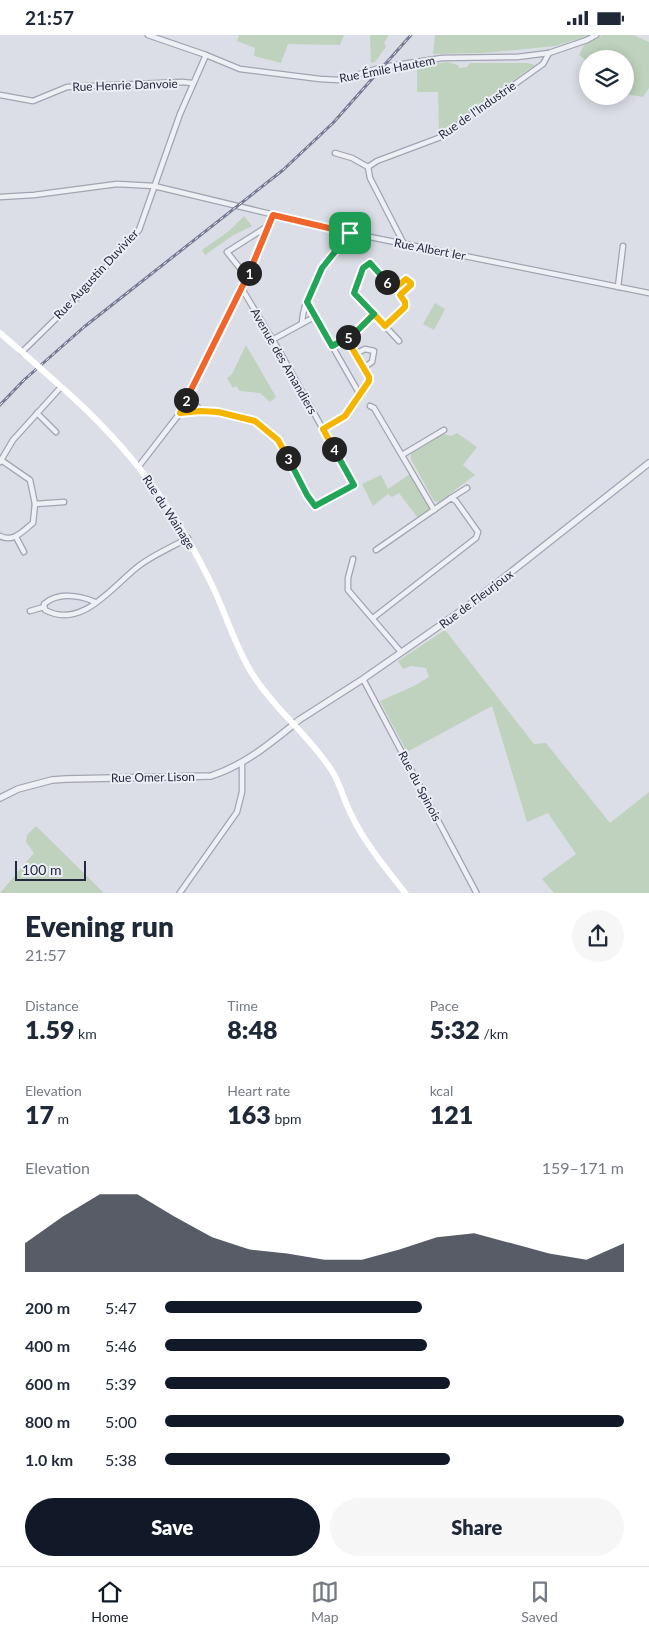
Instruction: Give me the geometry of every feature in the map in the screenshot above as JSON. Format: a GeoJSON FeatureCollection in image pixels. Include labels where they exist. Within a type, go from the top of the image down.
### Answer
{"type":"FeatureCollection","features":[{"type":"Feature","properties":{"kind":"main road","name":"Rue du Wainage"},"geometry":{"type":"LineString","coordinates":[[0,333],[85,408],[139,466],[188,538],[210,581],[239,649],[253,675],[332,771],[352,817],[406,893]]}},
{"type":"Feature","properties":{"kind":"street","name":"Rue Émile Hautem"},"geometry":{"type":"LineString","coordinates":[[148,35],[240,69],[339,80],[383,67],[442,58],[517,57],[550,53],[596,35]]}},
{"type":"Feature","properties":{"kind":"street","name":"Rue de l'Industrie"},"geometry":{"type":"LineString","coordinates":[[368,167],[377,161],[441,137],[543,64],[550,53]]}},
{"type":"Feature","properties":{"kind":"street","name":"Rue Augustin Duvivier"},"geometry":{"type":"LineString","coordinates":[[22,352],[81,294],[139,230],[180,114],[192,83],[206,55]]}},
{"type":"Feature","properties":{"kind":"street","name":"Rue Henrie Danvoie"},"geometry":{"type":"LineString","coordinates":[[0,95],[33,101],[67,87],[192,83]]}},
{"type":"Feature","properties":{"kind":"street"},"geometry":{"type":"LineString","coordinates":[[335,153],[352,158],[368,167],[370,177],[404,244]]}},
{"type":"Feature","properties":{"kind":"street","name":"Rue Albert Ier"},"geometry":{"type":"LineString","coordinates":[[0,197],[34,195],[117,184],[154,186],[350,233],[649,293]]}},
{"type":"Feature","properties":{"kind":"street"},"geometry":{"type":"LineString","coordinates":[[139,466],[180,413],[214,341],[242,289],[273,215]]}},
{"type":"Feature","properties":{"kind":"street"},"geometry":{"type":"LineString","coordinates":[[247,277],[227,252],[268,226]]}},
{"type":"Feature","properties":{"kind":"street"},"geometry":{"type":"LineString","coordinates":[[302,323],[307,302],[322,268],[350,233]]}},
{"type":"Feature","properties":{"kind":"street"},"geometry":{"type":"LineString","coordinates":[[618,287],[623,246]]}},
{"type":"Feature","properties":{"kind":"street"},"geometry":{"type":"LineString","coordinates":[[385,326],[405,307],[405,302],[370,263],[364,266],[354,293],[399,341]]}},
{"type":"Feature","properties":{"kind":"street"},"geometry":{"type":"LineString","coordinates":[[394,289],[406,279],[411,283],[400,295]]}},
{"type":"Feature","properties":{"kind":"street","name":"Avenue des Amandiers"},"geometry":{"type":"LineString","coordinates":[[201,411],[232,415],[255,421],[261,425],[278,440],[307,495],[315,506],[354,485],[242,289]]}},
{"type":"Feature","properties":{"kind":"street"},"geometry":{"type":"LineString","coordinates":[[307,302],[359,393]]}},
{"type":"Feature","properties":{"kind":"street"},"geometry":{"type":"LineString","coordinates":[[332,346],[354,334],[374,314]]}},
{"type":"Feature","properties":{"kind":"street"},"geometry":{"type":"LineString","coordinates":[[272,340],[316,317]]}},
{"type":"Feature","properties":{"kind":"street"},"geometry":{"type":"LineString","coordinates":[[323,429],[345,416],[369,381],[369,377],[346,338]]}},
{"type":"Feature","properties":{"kind":"street"},"geometry":{"type":"LineString","coordinates":[[355,353],[365,349],[374,351],[372,362],[363,368]]}},
{"type":"Feature","properties":{"kind":"street"},"geometry":{"type":"LineString","coordinates":[[0,536],[5,539],[16,537],[33,523],[35,504],[30,480],[1,461],[13,440],[62,387]]}},
{"type":"Feature","properties":{"kind":"street"},"geometry":{"type":"LineString","coordinates":[[190,393],[194,403],[201,411]]}},
{"type":"Feature","properties":{"kind":"street"},"geometry":{"type":"LineString","coordinates":[[370,406],[374,408],[434,510]]}},
{"type":"Feature","properties":{"kind":"street"},"geometry":{"type":"LineString","coordinates":[[180,413],[201,411]]}},
{"type":"Feature","properties":{"kind":"street"},"geometry":{"type":"LineString","coordinates":[[37,413],[56,432]]}},
{"type":"Feature","properties":{"kind":"street"},"geometry":{"type":"LineString","coordinates":[[402,455],[444,430]]}},
{"type":"Feature","properties":{"kind":"street","name":"Rue de Fleurjoux"},"geometry":{"type":"LineString","coordinates":[[294,724],[468,606],[649,463]]}},
{"type":"Feature","properties":{"kind":"street"},"geometry":{"type":"LineString","coordinates":[[376,550],[467,488]]}},
{"type":"Feature","properties":{"kind":"street"},"geometry":{"type":"LineString","coordinates":[[372,618],[476,538],[478,532],[456,501],[450,498]]}},
{"type":"Feature","properties":{"kind":"street"},"geometry":{"type":"LineString","coordinates":[[35,504],[64,502]]}},
{"type":"Feature","properties":{"kind":"street"},"geometry":{"type":"LineString","coordinates":[[16,537],[24,552]]}},
{"type":"Feature","properties":{"kind":"street"},"geometry":{"type":"LineString","coordinates":[[44,607],[45,610],[51,613],[68,615],[85,611],[141,565],[188,538]]}},
{"type":"Feature","properties":{"kind":"street"},"geometry":{"type":"LineString","coordinates":[[353,559],[348,578],[348,590],[401,652]]}},
{"type":"Feature","properties":{"kind":"street"},"geometry":{"type":"LineString","coordinates":[[30,611],[44,607],[48,601],[67,596],[85,598],[95,603]]}},
{"type":"Feature","properties":{"kind":"street","name":"Rue du Spinois"},"geometry":{"type":"LineString","coordinates":[[363,679],[477,893]]}},
{"type":"Feature","properties":{"kind":"street","name":"Rue Omer Lison"},"geometry":{"type":"LineString","coordinates":[[0,798],[18,789],[52,780],[211,776],[225,772],[242,763],[294,724]]}},
{"type":"Feature","properties":{"kind":"street"},"geometry":{"type":"LineString","coordinates":[[179,893],[237,812],[242,792],[242,763]]}},
{"type":"Feature","properties":{"kind":"green space"},"geometry":{"type":"Polygon","coordinates":[[[239,35],[344,35],[340,45],[288,44],[281,63],[254,56],[255,48],[237,41],[239,35]]]}},
{"type":"Feature","properties":{"kind":"green space"},"geometry":{"type":"Polygon","coordinates":[[[370,35],[389,35],[384,43],[386,47],[375,62],[371,63],[370,35]]]}},
{"type":"Feature","properties":{"kind":"green space"},"geometry":{"type":"Polygon","coordinates":[[[435,35],[592,35],[555,46],[484,53],[433,54],[435,35]]]}},
{"type":"Feature","properties":{"kind":"green space"},"geometry":{"type":"Polygon","coordinates":[[[602,35],[633,35],[649,42],[649,88],[643,97],[634,96],[634,50],[582,50],[584,45],[602,35]]]}},
{"type":"Feature","properties":{"kind":"green space"},"geometry":{"type":"Polygon","coordinates":[[[447,62],[458,65],[459,68],[467,67],[470,63],[528,63],[535,65],[439,133],[438,92],[417,92],[417,66],[447,62]]]}},
{"type":"Feature","properties":{"kind":"green space"},"geometry":{"type":"Polygon","coordinates":[[[244,216],[252,226],[232,236],[205,255],[202,250],[229,231],[244,216]]]}},
{"type":"Feature","properties":{"kind":"green space"},"geometry":{"type":"Polygon","coordinates":[[[435,303],[445,309],[434,330],[423,324],[435,303]]]}},
{"type":"Feature","properties":{"kind":"green space"},"geometry":{"type":"Polygon","coordinates":[[[246,345],[276,397],[270,402],[260,393],[240,391],[236,386],[233,388],[227,378],[232,374],[246,345]]]}},
{"type":"Feature","properties":{"kind":"green space"},"geometry":{"type":"Polygon","coordinates":[[[457,433],[477,447],[463,465],[475,475],[439,502],[434,501],[411,459],[411,454],[443,434],[451,436],[457,433]]]}},
{"type":"Feature","properties":{"kind":"green space"},"geometry":{"type":"Polygon","coordinates":[[[410,474],[430,508],[418,518],[399,493],[392,497],[388,494],[373,506],[362,484],[381,475],[388,489],[410,474]]]}},
{"type":"Feature","properties":{"kind":"green space"},"geometry":{"type":"Polygon","coordinates":[[[445,630],[534,744],[546,743],[610,823],[649,792],[649,893],[554,893],[542,879],[576,854],[548,813],[527,822],[492,706],[407,752],[380,701],[429,677],[426,668],[411,666],[403,669],[398,661],[445,630]]]}},
{"type":"Feature","properties":{"kind":"green space"},"geometry":{"type":"Polygon","coordinates":[[[36,826],[102,893],[0,893],[34,853],[26,842],[27,835],[36,826]]]}},
{"type":"Feature","properties":{"kind":"railway"},"geometry":{"type":"LineString","coordinates":[[0,405],[24,380],[84,327],[283,170],[333,123],[411,35]]}},
{"type":"Feature","properties":{"kind":"route"},"geometry":{"type":"LineString","coordinates":[[350,233],[273,215],[242,289],[214,341],[180,413],[218,412],[255,421],[261,425],[278,440],[307,495],[315,506],[354,485],[323,429],[345,416],[369,381],[369,377],[363,368],[346,338],[354,334],[374,314],[385,326],[405,307],[405,302],[400,295],[412,284],[406,279],[394,289],[370,263],[364,266],[354,293],[374,314],[364,324],[354,334],[332,346],[307,302],[322,268],[350,233]]}}]}
